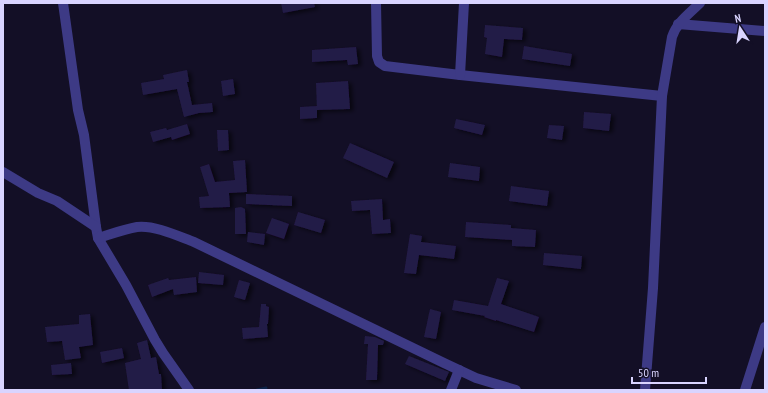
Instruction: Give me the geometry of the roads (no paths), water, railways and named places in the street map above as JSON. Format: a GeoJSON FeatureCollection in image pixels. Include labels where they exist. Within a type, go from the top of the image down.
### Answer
{"type":"FeatureCollection","features":[{"type":"Feature","properties":{"kind":"street"},"geometry":{"type":"LineString","coordinates":[[63,3],[78,110],[84,136],[97,233],[163,353],[190,390]]}},
{"type":"Feature","properties":{"kind":"street"},"geometry":{"type":"LineString","coordinates":[[376,3],[377,56],[379,62],[385,66],[662,96]]}},
{"type":"Feature","properties":{"kind":"street"},"geometry":{"type":"LineString","coordinates":[[460,75],[464,3]]}},
{"type":"Feature","properties":{"kind":"street"},"geometry":{"type":"LineString","coordinates":[[645,390],[653,288],[662,96],[674,30],[678,24],[700,3]]}},
{"type":"Feature","properties":{"kind":"street"},"geometry":{"type":"LineString","coordinates":[[678,24],[765,31]]}},
{"type":"Feature","properties":{"kind":"street"},"geometry":{"type":"LineString","coordinates":[[3,172],[38,193],[57,201],[97,233],[138,227],[159,229],[194,242],[476,378],[516,390]]}},
{"type":"Feature","properties":{"kind":"street"},"geometry":{"type":"LineString","coordinates":[[745,390],[765,327]]}},
{"type":"Feature","properties":{"kind":"street"},"geometry":{"type":"LineString","coordinates":[[451,390],[459,370]]}},
{"type":"Feature","properties":{"kind":"waterway"},"geometry":{"type":"LineString","coordinates":[[257,390],[266,388]]}}]}
